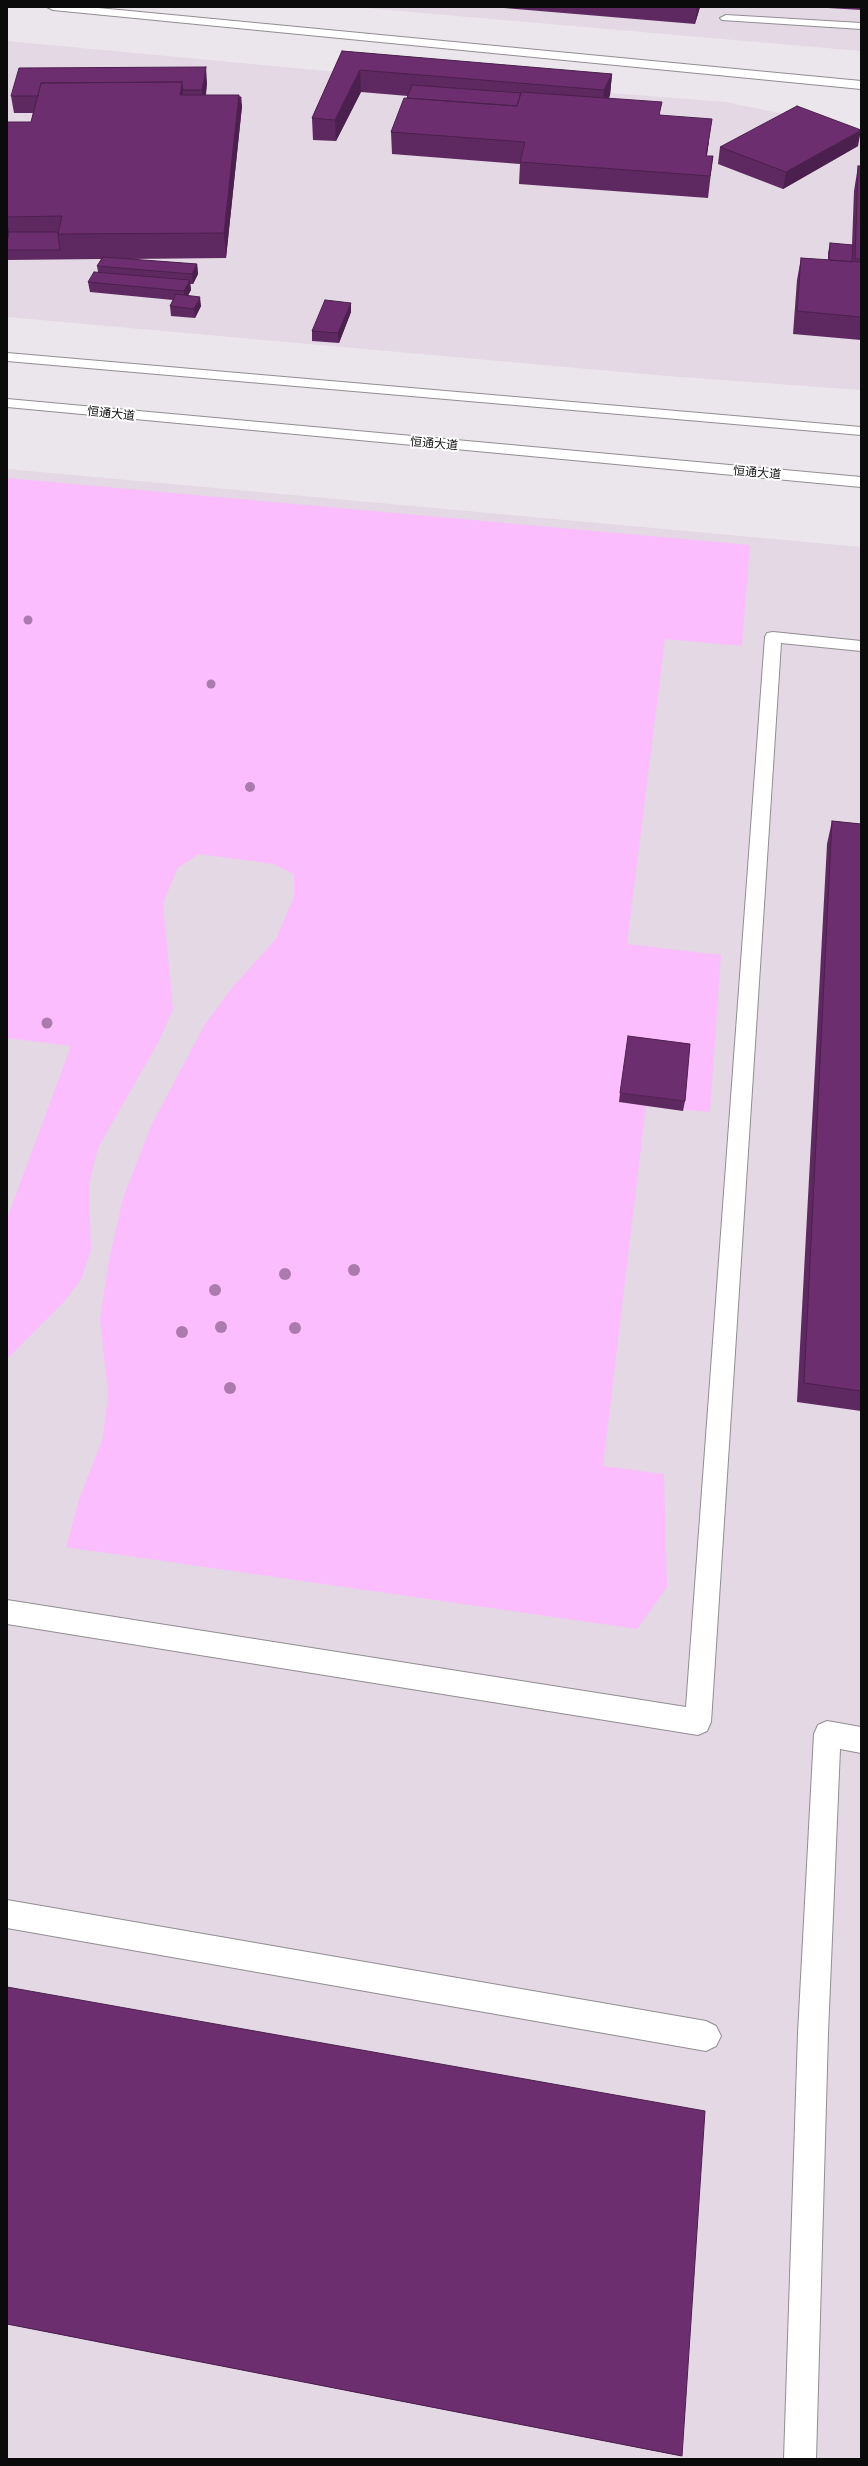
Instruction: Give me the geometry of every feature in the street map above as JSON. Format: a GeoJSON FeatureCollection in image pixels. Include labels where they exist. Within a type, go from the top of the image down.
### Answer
{"type":"FeatureCollection","features":[{"type":"Feature","properties":{"kind":"main road"},"geometry":{"type":"LineString","coordinates":[[53,7],[861,85]]}},
{"type":"Feature","properties":{"kind":"main road"},"geometry":{"type":"LineString","coordinates":[[726,18],[861,26]]}},
{"type":"Feature","properties":{"kind":"main road"},"geometry":{"type":"LineString","coordinates":[[7,357],[861,431]]}},
{"type":"Feature","properties":{"kind":"main road","name":"恒通大道"},"geometry":{"type":"LineString","coordinates":[[7,403],[861,482]]}},
{"type":"Feature","properties":{"kind":"main road"},"geometry":{"type":"LineString","coordinates":[[7,1612],[698,1722],[773,637],[861,646]]}},
{"type":"Feature","properties":{"kind":"main road"},"geometry":{"type":"LineString","coordinates":[[800,2459],[813,2041],[827,1734],[861,1740]]}},
{"type":"Feature","properties":{"kind":"main road"},"geometry":{"type":"LineString","coordinates":[[7,1914],[706,2036]]}},
{"type":"Feature","properties":{"kind":"shaded area"},"geometry":{"type":"Polygon","coordinates":[[[354,7],[861,7],[861,51],[354,7]]]}},
{"type":"Feature","properties":{"kind":"shaded area"},"geometry":{"type":"Polygon","coordinates":[[[7,41],[337,72],[726,102],[861,130],[861,390],[667,376],[7,317],[7,41]]]}},
{"type":"Feature","properties":{"kind":"shaded area"},"geometry":{"type":"Polygon","coordinates":[[[7,469],[861,547],[861,2459],[7,2459],[7,469]]]}},
{"type":"Feature","properties":{"kind":"shaded area"},"geometry":{"type":"Polygon","coordinates":[[[7,478],[750,545],[742,646],[665,639],[627,944],[721,955],[710,1112],[646,1106],[603,1466],[664,1474],[667,1587],[637,1629],[66,1547],[80,1497],[103,1438],[108,1393],[100,1320],[108,1265],[123,1198],[152,1124],[204,1026],[231,989],[276,939],[294,897],[294,874],[273,864],[199,854],[178,868],[163,903],[173,1009],[159,1041],[98,1148],[89,1185],[91,1250],[82,1278],[64,1302],[7,1359],[7,1219],[71,1046],[7,1038],[7,478]]]}},
{"type":"Feature","properties":{"kind":"building"},"geometry":{"type":"Polygon","coordinates":[[[342,51],[612,74],[604,90],[360,70],[335,120],[312,118],[342,51]]]}},
{"type":"Feature","properties":{"kind":"building"},"geometry":{"type":"Polygon","coordinates":[[[206,67],[202,90],[183,90],[182,82],[41,83],[38,96],[11,96],[19,68],[206,67]]]}},
{"type":"Feature","properties":{"kind":"building"},"geometry":{"type":"Polygon","coordinates":[[[182,82],[180,95],[239,95],[224,233],[58,234],[62,216],[7,217],[7,122],[31,122],[41,83],[182,82]]]}},
{"type":"Feature","properties":{"kind":"building"},"geometry":{"type":"Polygon","coordinates":[[[412,85],[521,93],[517,106],[407,98],[412,85]]]}},
{"type":"Feature","properties":{"kind":"building"},"geometry":{"type":"Polygon","coordinates":[[[521,92],[662,102],[659,115],[712,119],[706,156],[713,156],[710,176],[520,162],[525,142],[391,132],[404,98],[517,106],[521,92]]]}},
{"type":"Feature","properties":{"kind":"building"},"geometry":{"type":"Polygon","coordinates":[[[239,97],[241,97],[240,110],[239,97]]]}},
{"type":"Feature","properties":{"kind":"building"},"geometry":{"type":"Polygon","coordinates":[[[797,106],[861,130],[786,172],[720,147],[797,106]]]}},
{"type":"Feature","properties":{"kind":"building"},"geometry":{"type":"Polygon","coordinates":[[[858,166],[861,166],[861,259],[855,259],[858,166]]]}},
{"type":"Feature","properties":{"kind":"building"},"geometry":{"type":"Polygon","coordinates":[[[9,232],[58,232],[60,250],[7,250],[9,232]]]}},
{"type":"Feature","properties":{"kind":"building"},"geometry":{"type":"Polygon","coordinates":[[[830,243],[853,245],[852,262],[829,260],[830,243]]]}},
{"type":"Feature","properties":{"kind":"building"},"geometry":{"type":"Polygon","coordinates":[[[103,257],[197,264],[192,274],[97,266],[103,257]]]}},
{"type":"Feature","properties":{"kind":"building"},"geometry":{"type":"Polygon","coordinates":[[[801,258],[861,262],[861,317],[797,311],[801,258]]]}},
{"type":"Feature","properties":{"kind":"building"},"geometry":{"type":"Polygon","coordinates":[[[94,272],[190,280],[184,291],[88,282],[94,272]]]}},
{"type":"Feature","properties":{"kind":"building"},"geometry":{"type":"Polygon","coordinates":[[[176,294],[200,297],[194,309],[170,306],[176,294]]]}},
{"type":"Feature","properties":{"kind":"building"},"geometry":{"type":"Polygon","coordinates":[[[325,300],[351,303],[338,333],[312,331],[325,300]]]}},
{"type":"Feature","properties":{"kind":"building"},"geometry":{"type":"Polygon","coordinates":[[[832,821],[861,824],[861,1391],[804,1383],[832,821]]]}},
{"type":"Feature","properties":{"kind":"building"},"geometry":{"type":"Polygon","coordinates":[[[628,1036],[690,1044],[685,1101],[620,1093],[628,1036]]]}},
{"type":"Feature","properties":{"kind":"building"},"geometry":{"type":"Polygon","coordinates":[[[7,1987],[705,2111],[682,2456],[7,2324],[7,1987]]]}}]}
